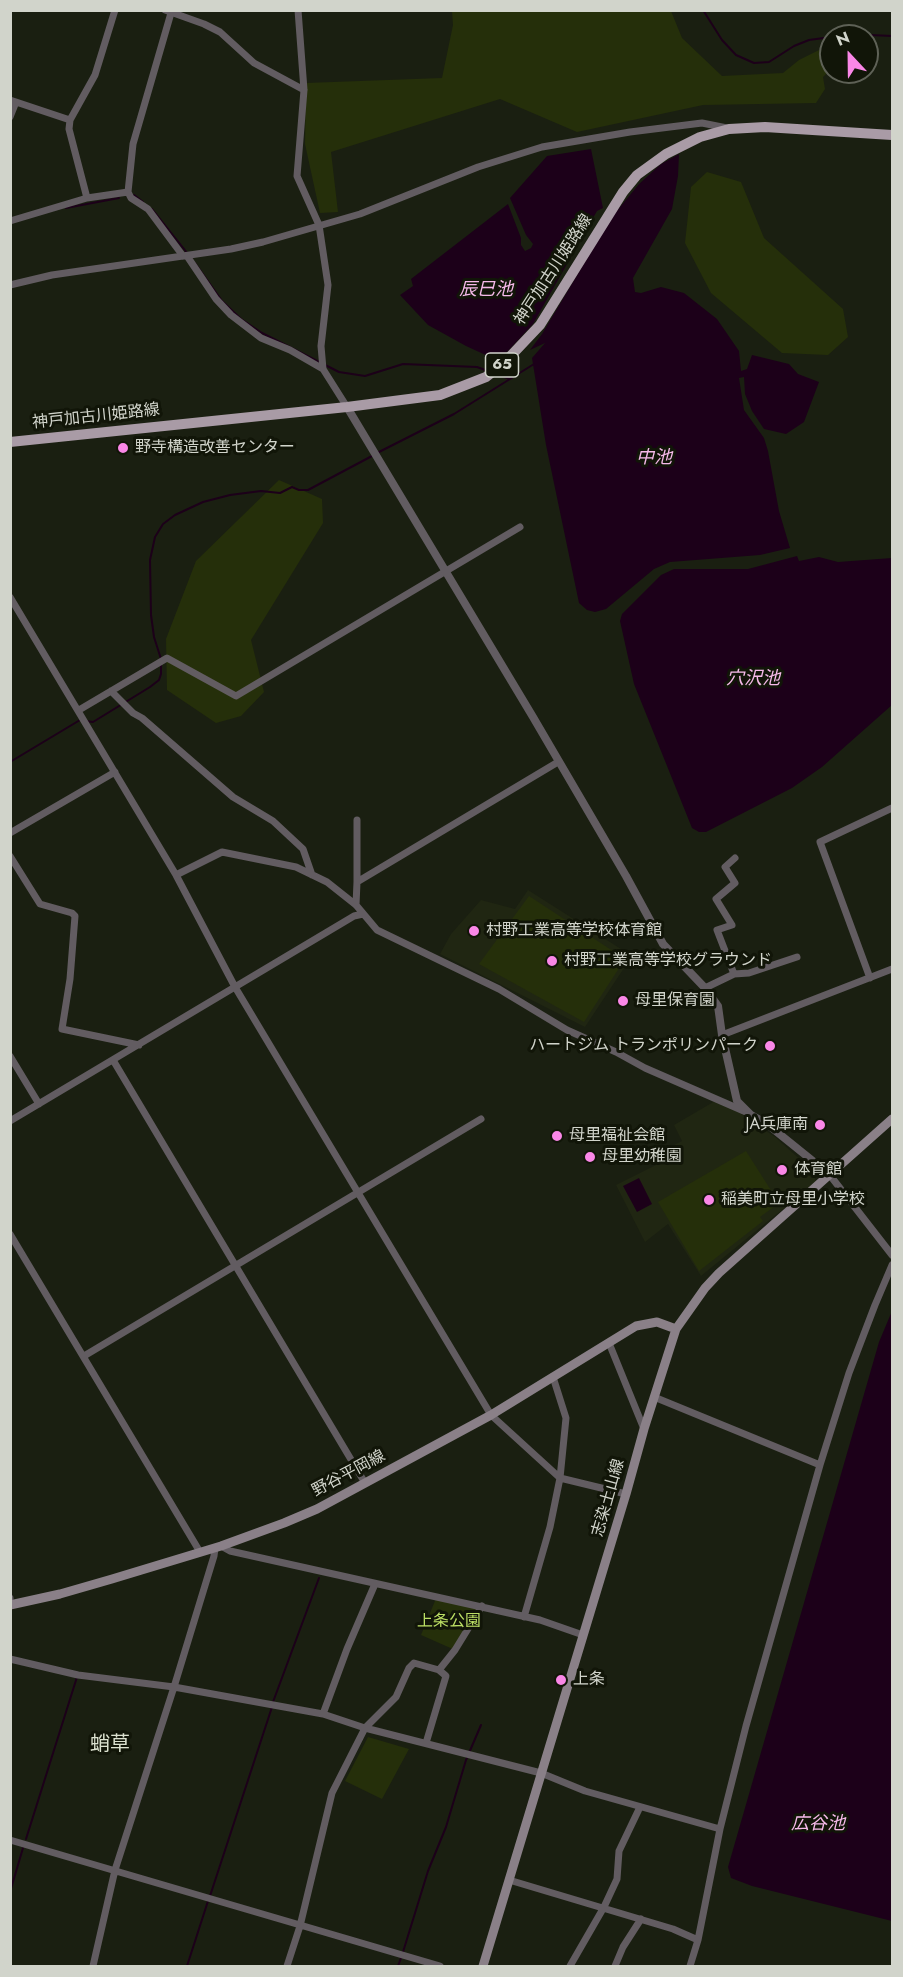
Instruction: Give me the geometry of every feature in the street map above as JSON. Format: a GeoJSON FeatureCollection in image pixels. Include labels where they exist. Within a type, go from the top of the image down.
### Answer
{"type":"FeatureCollection","features":[{"type":"Feature","properties":{"kind":"main road","name":"神戸加古川姫路線"},"geometry":{"type":"LineString","coordinates":[[10,441],[347,407],[440,394],[486,377],[504,363],[540,325],[623,192],[637,175],[674,149],[700,137],[729,129],[765,126],[892,135]]}},
{"type":"Feature","properties":{"kind":"main road","name":"志染土山線"},"geometry":{"type":"LineString","coordinates":[[483,1966],[676,1329],[705,1288],[719,1273],[892,1119]]}},
{"type":"Feature","properties":{"kind":"main road","name":"野谷平岡線"},"geometry":{"type":"LineString","coordinates":[[10,1605],[60,1594],[218,1547],[295,1518],[491,1415],[636,1326],[657,1322],[676,1329]]}},
{"type":"Feature","properties":{"kind":"street"},"geometry":{"type":"LineString","coordinates":[[87,198],[69,129],[70,120],[95,75],[115,10]]}},
{"type":"Feature","properties":{"kind":"street"},"geometry":{"type":"LineString","coordinates":[[298,10],[304,90],[297,176],[319,225],[328,285],[321,346],[324,369],[447,572],[663,944],[705,988],[718,1006],[737,1101],[751,1115]]}},
{"type":"Feature","properties":{"kind":"street"},"geometry":{"type":"LineString","coordinates":[[304,90],[254,63],[220,32],[168,12],[133,144],[128,192],[131,198],[148,209],[216,299],[231,315],[261,338],[290,350],[324,369]]}},
{"type":"Feature","properties":{"kind":"street"},"geometry":{"type":"LineString","coordinates":[[10,117],[13,101],[70,120]]}},
{"type":"Feature","properties":{"kind":"street"},"geometry":{"type":"LineString","coordinates":[[10,285],[52,275],[185,256],[262,242],[360,214],[477,167],[542,147],[702,123],[729,129]]}},
{"type":"Feature","properties":{"kind":"street"},"geometry":{"type":"LineString","coordinates":[[10,221],[87,198],[128,192]]}},
{"type":"Feature","properties":{"kind":"street"},"geometry":{"type":"LineString","coordinates":[[79,710],[167,658],[236,696],[520,527]]}},
{"type":"Feature","properties":{"kind":"street"},"geometry":{"type":"LineString","coordinates":[[10,597],[176,875],[235,987],[491,1415],[560,1478],[626,1494]]}},
{"type":"Feature","properties":{"kind":"street"},"geometry":{"type":"LineString","coordinates":[[111,691],[233,797],[273,821],[303,849],[312,875]]}},
{"type":"Feature","properties":{"kind":"street"},"geometry":{"type":"LineString","coordinates":[[357,882],[558,762]]}},
{"type":"Feature","properties":{"kind":"street"},"geometry":{"type":"LineString","coordinates":[[10,832],[115,772]]}},
{"type":"Feature","properties":{"kind":"street"},"geometry":{"type":"LineString","coordinates":[[870,978],[820,842],[892,808]]}},
{"type":"Feature","properties":{"kind":"street"},"geometry":{"type":"LineString","coordinates":[[356,905],[357,820]]}},
{"type":"Feature","properties":{"kind":"street"},"geometry":{"type":"LineString","coordinates":[[176,875],[222,852],[296,867],[327,882],[356,905],[377,930],[499,989],[567,1030],[767,1124],[829,1174],[892,1255]]}},
{"type":"Feature","properties":{"kind":"street"},"geometry":{"type":"LineString","coordinates":[[10,856],[40,904],[72,913],[75,916],[70,979],[62,1029],[139,1045]]}},
{"type":"Feature","properties":{"kind":"street"},"geometry":{"type":"LineString","coordinates":[[734,974],[717,930],[732,925],[716,899],[735,883],[725,867],[735,858]]}},
{"type":"Feature","properties":{"kind":"street"},"geometry":{"type":"LineString","coordinates":[[10,1121],[354,916],[363,914]]}},
{"type":"Feature","properties":{"kind":"street"},"geometry":{"type":"LineString","coordinates":[[705,988],[734,974],[749,973],[797,957]]}},
{"type":"Feature","properties":{"kind":"street"},"geometry":{"type":"LineString","coordinates":[[722,1035],[892,969]]}},
{"type":"Feature","properties":{"kind":"street"},"geometry":{"type":"LineString","coordinates":[[10,1056],[39,1104]]}},
{"type":"Feature","properties":{"kind":"street"},"geometry":{"type":"LineString","coordinates":[[113,1060],[364,1483]]}},
{"type":"Feature","properties":{"kind":"street"},"geometry":{"type":"LineString","coordinates":[[84,1356],[481,1119]]}},
{"type":"Feature","properties":{"kind":"street"},"geometry":{"type":"LineString","coordinates":[[10,1234],[200,1552]]}},
{"type":"Feature","properties":{"kind":"street"},"geometry":{"type":"LineString","coordinates":[[690,1966],[698,1940],[720,1829],[746,1726],[820,1465],[849,1373],[892,1265]]}},
{"type":"Feature","properties":{"kind":"street"},"geometry":{"type":"LineString","coordinates":[[609,1343],[644,1429]]}},
{"type":"Feature","properties":{"kind":"street"},"geometry":{"type":"LineString","coordinates":[[524,1617],[547,1538],[560,1478],[566,1418],[553,1377]]}},
{"type":"Feature","properties":{"kind":"street"},"geometry":{"type":"LineString","coordinates":[[654,1397],[820,1465]]}},
{"type":"Feature","properties":{"kind":"street"},"geometry":{"type":"LineString","coordinates":[[93,1966],[115,1870],[218,1547],[375,1584],[482,1606],[583,1635]]}},
{"type":"Feature","properties":{"kind":"street"},"geometry":{"type":"LineString","coordinates":[[323,1714],[347,1649],[375,1584]]}},
{"type":"Feature","properties":{"kind":"street"},"geometry":{"type":"LineString","coordinates":[[439,1670],[455,1650],[482,1606]]}},
{"type":"Feature","properties":{"kind":"street"},"geometry":{"type":"LineString","coordinates":[[10,1659],[78,1674],[174,1687],[323,1714],[365,1728],[541,1773],[585,1791],[720,1829]]}},
{"type":"Feature","properties":{"kind":"street"},"geometry":{"type":"LineString","coordinates":[[287,1966],[300,1926],[332,1793],[365,1728],[396,1697],[408,1668],[414,1663],[439,1670],[446,1676],[426,1743]]}},
{"type":"Feature","properties":{"kind":"street"},"geometry":{"type":"LineString","coordinates":[[570,1966],[604,1908],[617,1879],[619,1851],[640,1807]]}},
{"type":"Feature","properties":{"kind":"street"},"geometry":{"type":"LineString","coordinates":[[10,1840],[440,1966]]}},
{"type":"Feature","properties":{"kind":"street"},"geometry":{"type":"LineString","coordinates":[[509,1880],[641,1919],[698,1940]]}},
{"type":"Feature","properties":{"kind":"street"},"geometry":{"type":"LineString","coordinates":[[615,1966],[623,1947],[641,1919]]}},
{"type":"Feature","properties":{"kind":"shaded area","name":"村野工業高等学校グラウンド"},"geometry":{"type":"Polygon","coordinates":[[[528,890],[632,956],[585,1027],[440,954],[451,934],[481,900],[515,909],[528,890]]]}},
{"type":"Feature","properties":{"kind":"shaded area","name":"稲美町立母里小学校"},"geometry":{"type":"Polygon","coordinates":[[[715,1101],[740,1113],[775,1137],[813,1171],[816,1182],[701,1276],[668,1224],[645,1242],[616,1185],[656,1165],[652,1156],[682,1141],[674,1125],[715,1101]]]}},
{"type":"Feature","properties":{"kind":"green space"},"geometry":{"type":"Polygon","coordinates":[[[452,11],[671,11],[682,38],[722,76],[783,73],[799,60],[819,50],[819,84],[824,84],[825,89],[816,103],[703,105],[577,132],[500,99],[331,152],[338,212],[320,213],[305,144],[306,83],[442,78],[453,25],[452,11]]]}},
{"type":"Feature","properties":{"kind":"green space"},"geometry":{"type":"Polygon","coordinates":[[[707,172],[741,182],[764,238],[843,309],[848,337],[828,355],[782,353],[711,293],[685,243],[691,187],[707,172]]]}},
{"type":"Feature","properties":{"kind":"green space"},"geometry":{"type":"Polygon","coordinates":[[[279,480],[322,499],[323,523],[251,640],[264,692],[241,716],[216,723],[167,690],[166,639],[196,561],[279,480]]]}},
{"type":"Feature","properties":{"kind":"green space","name":"村野工業高等学校グラウンド"},"geometry":{"type":"Polygon","coordinates":[[[529,896],[625,959],[584,1022],[479,964],[529,896]]]}},
{"type":"Feature","properties":{"kind":"green space"},"geometry":{"type":"Polygon","coordinates":[[[746,1151],[779,1203],[760,1217],[763,1221],[699,1271],[658,1202],[746,1151]]]}},
{"type":"Feature","properties":{"kind":"green space","name":"上条公園"},"geometry":{"type":"Polygon","coordinates":[[[437,1596],[482,1606],[455,1650],[421,1635],[437,1596]]]}},
{"type":"Feature","properties":{"kind":"green space"},"geometry":{"type":"Polygon","coordinates":[[[368,1737],[409,1749],[382,1799],[345,1781],[368,1737]]]}},
{"type":"Feature","properties":{"kind":"water","name":"辰巳池"},"geometry":{"type":"Polygon","coordinates":[[[591,149],[603,208],[597,211],[533,324],[508,351],[499,357],[490,357],[466,346],[428,325],[400,295],[413,286],[411,279],[508,204],[521,238],[521,245],[525,251],[531,248],[533,244],[526,235],[510,198],[547,156],[591,149]]]}},
{"type":"Feature","properties":{"kind":"water","name":"中池"},"geometry":{"type":"Polygon","coordinates":[[[679,154],[672,209],[633,278],[635,292],[641,293],[661,287],[684,293],[717,319],[739,351],[741,371],[747,369],[752,355],[789,364],[798,374],[819,382],[804,422],[786,434],[764,429],[752,411],[745,394],[744,377],[739,378],[744,410],[764,438],[768,451],[779,511],[790,548],[760,555],[670,562],[654,569],[606,609],[595,612],[587,610],[579,603],[546,445],[532,358],[545,343],[530,350],[542,334],[611,218],[639,184],[661,164],[679,154]]]}},
{"type":"Feature","properties":{"kind":"water","name":"穴沢池"},"geometry":{"type":"Polygon","coordinates":[[[797,556],[799,561],[819,557],[838,562],[892,558],[892,705],[822,767],[792,788],[706,832],[699,832],[692,828],[634,684],[620,621],[622,614],[661,575],[674,569],[748,569],[797,556]]]}},
{"type":"Feature","properties":{"kind":"water"},"geometry":{"type":"Polygon","coordinates":[[[639,1178],[652,1204],[637,1212],[623,1186],[639,1178]]]}},
{"type":"Feature","properties":{"kind":"water","name":"広谷池"},"geometry":{"type":"Polygon","coordinates":[[[892,1311],[892,1921],[752,1886],[731,1878],[728,1867],[879,1342],[892,1311]]]}},
{"type":"Feature","properties":{"kind":"waterway"},"geometry":{"type":"LineString","coordinates":[[703,10],[722,40],[736,55],[754,63],[769,62],[794,46],[819,39]]}},
{"type":"Feature","properties":{"kind":"waterway"},"geometry":{"type":"LineString","coordinates":[[879,35],[892,36]]}},
{"type":"Feature","properties":{"kind":"waterway"},"geometry":{"type":"LineString","coordinates":[[134,195],[143,202]]}},
{"type":"Feature","properties":{"kind":"waterway"},"geometry":{"type":"LineString","coordinates":[[66,208],[119,198]]}},
{"type":"Feature","properties":{"kind":"waterway"},"geometry":{"type":"LineString","coordinates":[[152,209],[188,254]]}},
{"type":"Feature","properties":{"kind":"waterway"},"geometry":{"type":"LineString","coordinates":[[195,263],[222,301],[241,319],[262,333],[339,372],[365,376],[403,364],[477,367],[488,371]]}},
{"type":"Feature","properties":{"kind":"waterway"},"geometry":{"type":"LineString","coordinates":[[377,453],[454,414],[534,364]]}},
{"type":"Feature","properties":{"kind":"waterway"},"geometry":{"type":"LineString","coordinates":[[496,374],[510,379]]}},
{"type":"Feature","properties":{"kind":"waterway"},"geometry":{"type":"LineString","coordinates":[[161,659],[154,637],[151,615],[150,560],[155,537],[163,524],[175,515],[203,502],[230,495],[261,491],[280,493],[292,487],[308,490],[372,456]]}},
{"type":"Feature","properties":{"kind":"waterway"},"geometry":{"type":"LineString","coordinates":[[85,721],[93,722],[150,687],[159,680],[161,665]]}},
{"type":"Feature","properties":{"kind":"waterway"},"geometry":{"type":"LineString","coordinates":[[10,762],[80,720]]}},
{"type":"Feature","properties":{"kind":"waterway"},"geometry":{"type":"LineString","coordinates":[[273,1702],[319,1578]]}},
{"type":"Feature","properties":{"kind":"waterway"},"geometry":{"type":"LineString","coordinates":[[26,1839],[77,1677]]}},
{"type":"Feature","properties":{"kind":"waterway"},"geometry":{"type":"LineString","coordinates":[[210,1896],[272,1707]]}},
{"type":"Feature","properties":{"kind":"waterway"},"geometry":{"type":"LineString","coordinates":[[403,1952],[428,1871],[446,1827],[466,1760],[481,1725]]}},
{"type":"Feature","properties":{"kind":"waterway"},"geometry":{"type":"LineString","coordinates":[[10,1892],[23,1848]]}},
{"type":"Feature","properties":{"kind":"waterway"},"geometry":{"type":"LineString","coordinates":[[187,1966],[208,1901]]}},
{"type":"Feature","properties":{"kind":"waterway"},"geometry":{"type":"LineString","coordinates":[[398,1966],[401,1958]]}},
{"type":"Feature","properties":{"kind":"place","name":"野寺構造改善センター"},"geometry":{"type":"Point","coordinates":[123,448]}},
{"type":"Feature","properties":{"kind":"place","name":"村野工業高等学校体育館"},"geometry":{"type":"Point","coordinates":[474,931]}},
{"type":"Feature","properties":{"kind":"place","name":"村野工業高等学校グラウンド"},"geometry":{"type":"Point","coordinates":[552,961]}},
{"type":"Feature","properties":{"kind":"place","name":"母里保育園"},"geometry":{"type":"Point","coordinates":[623,1001]}},
{"type":"Feature","properties":{"kind":"place","name":"ハートジム トランポリンパーク"},"geometry":{"type":"Point","coordinates":[770,1046]}},
{"type":"Feature","properties":{"kind":"place","name":"JA兵庫南"},"geometry":{"type":"Point","coordinates":[820,1125]}},
{"type":"Feature","properties":{"kind":"place","name":"母里福祉会館"},"geometry":{"type":"Point","coordinates":[557,1136]}},
{"type":"Feature","properties":{"kind":"place","name":"母里幼稚園"},"geometry":{"type":"Point","coordinates":[590,1157]}},
{"type":"Feature","properties":{"kind":"place","name":"体育館"},"geometry":{"type":"Point","coordinates":[782,1170]}},
{"type":"Feature","properties":{"kind":"place","name":"稲美町立母里小学校"},"geometry":{"type":"Point","coordinates":[709,1200]}},
{"type":"Feature","properties":{"kind":"place","name":"上条"},"geometry":{"type":"Point","coordinates":[561,1680]}},
{"type":"Feature","properties":{"kind":"district","name":"蛸草"},"geometry":{"type":"Point","coordinates":[110,1745]}}]}
